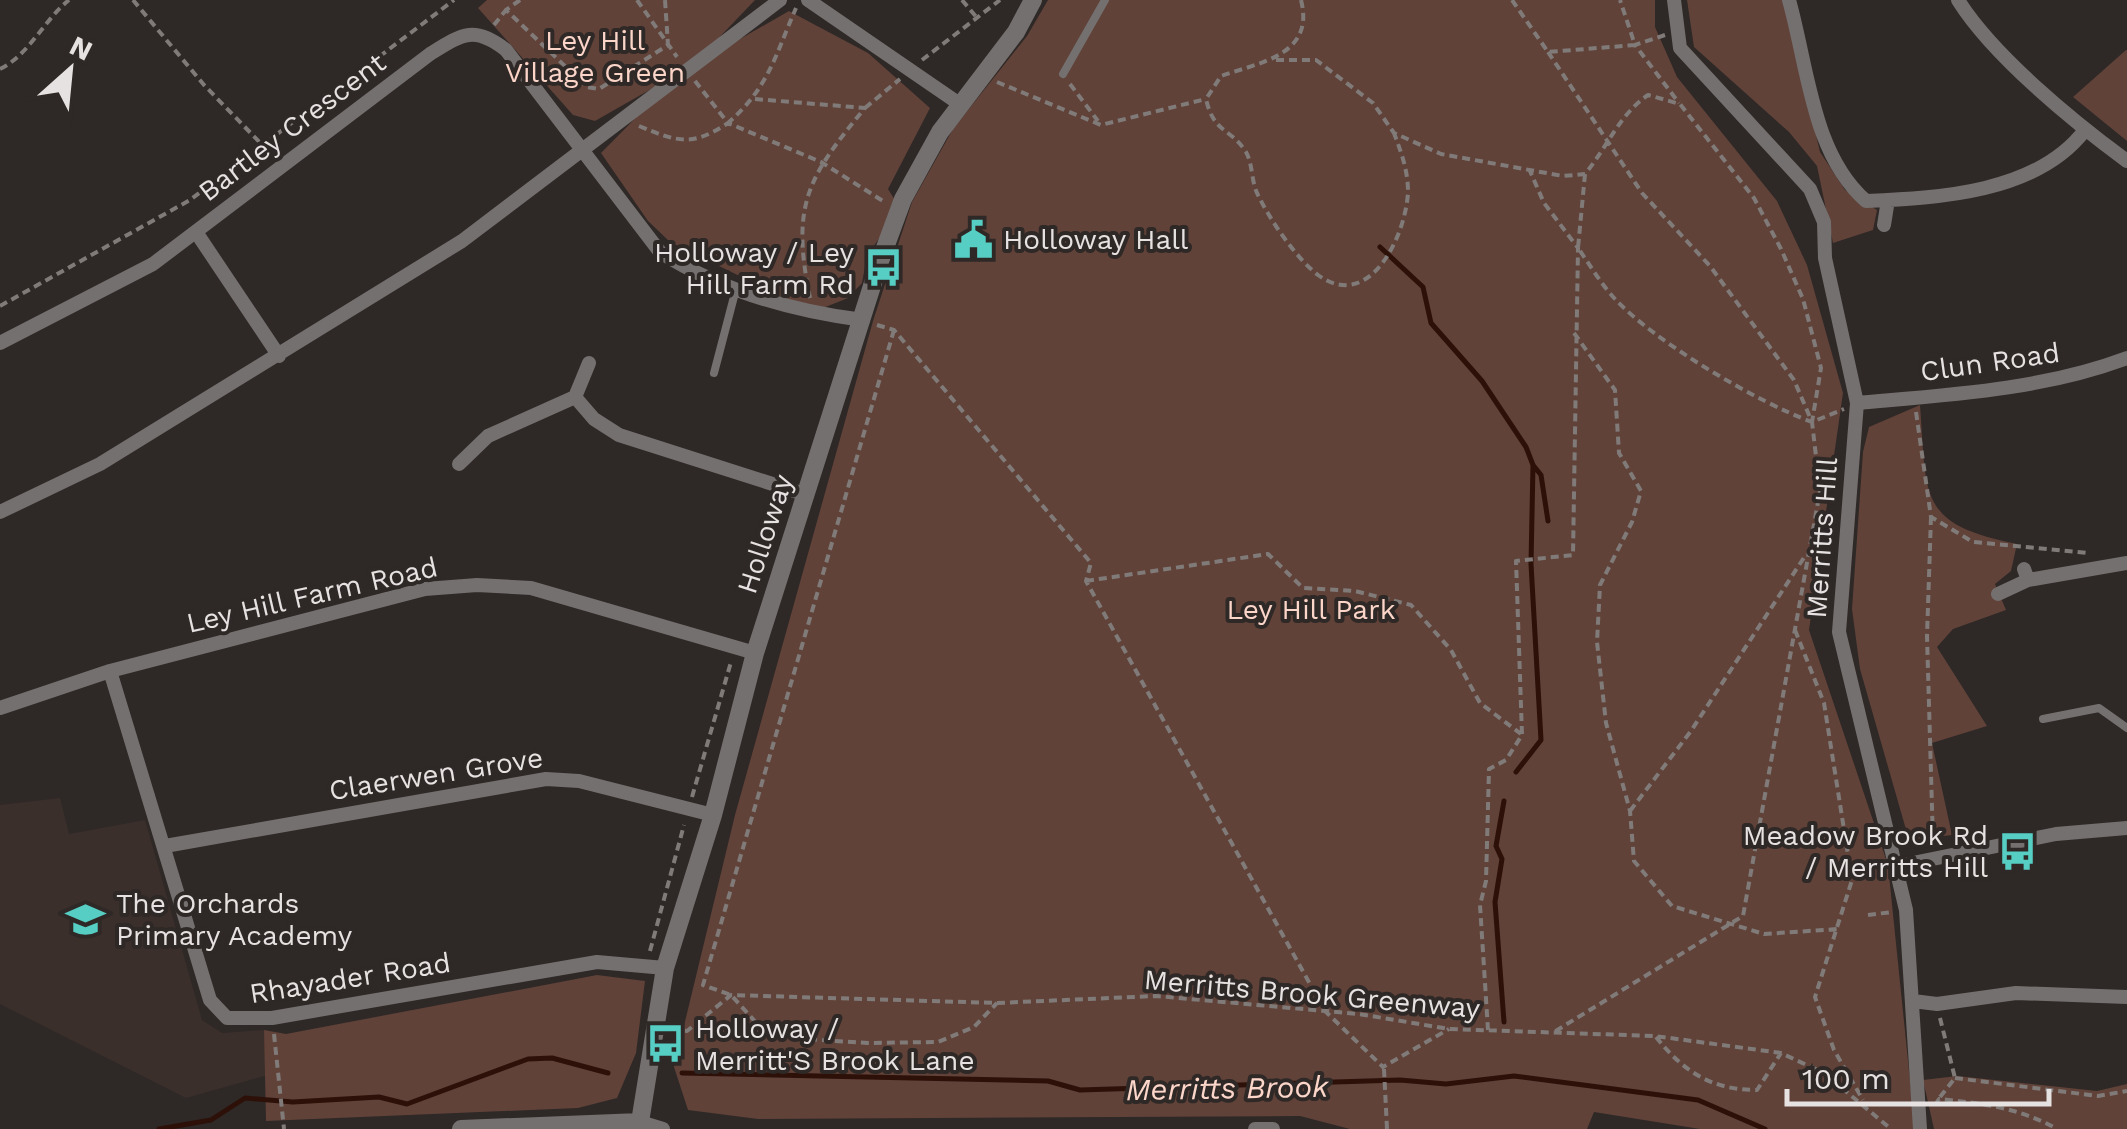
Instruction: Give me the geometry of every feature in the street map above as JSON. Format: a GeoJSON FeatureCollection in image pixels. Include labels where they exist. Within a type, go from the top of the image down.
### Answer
{"type":"FeatureCollection","features":[{"type":"Feature","properties":{"kind":"street"},"geometry":{"type":"LineString","coordinates":[[0,512],[100,464],[462,241],[780,0]]}},
{"type":"Feature","properties":{"kind":"street"},"geometry":{"type":"LineString","coordinates":[[806,0],[961,106]]}},
{"type":"Feature","properties":{"kind":"street","name":"Holloway"},"geometry":{"type":"LineString","coordinates":[[640,1122],[665,968],[713,815],[754,654],[900,208],[940,132],[1034,0]]}},
{"type":"Feature","properties":{"kind":"street","name":"Merritts Hill"},"geometry":{"type":"LineString","coordinates":[[1674,0],[1675,30],[1693,66],[1810,189],[1824,222],[1825,258],[1857,403],[1839,632],[1906,910],[1925,1122]]}},
{"type":"Feature","properties":{"kind":"street"},"geometry":{"type":"LineString","coordinates":[[1789,0],[1830,155],[1844,182],[1866,201],[1998,185],[2044,166],[2085,130]]}},
{"type":"Feature","properties":{"kind":"street"},"geometry":{"type":"LineString","coordinates":[[1958,0],[1971,19],[2085,130],[2127,161]]}},
{"type":"Feature","properties":{"kind":"street"},"geometry":{"type":"LineString","coordinates":[[486,34],[506,50],[660,252],[693,272],[736,289],[813,312],[863,320]]}},
{"type":"Feature","properties":{"kind":"street","name":"Bartley Crescent"},"geometry":{"type":"LineString","coordinates":[[0,342],[154,264],[430,54],[459,36],[486,34]]}},
{"type":"Feature","properties":{"kind":"street"},"geometry":{"type":"LineString","coordinates":[[1884,225],[1888,200]]}},
{"type":"Feature","properties":{"kind":"street"},"geometry":{"type":"LineString","coordinates":[[196,232],[279,356]]}},
{"type":"Feature","properties":{"kind":"street","name":"Clun Road"},"geometry":{"type":"LineString","coordinates":[[1857,403],[2085,373],[2127,358]]}},
{"type":"Feature","properties":{"kind":"street"},"geometry":{"type":"LineString","coordinates":[[459,464],[488,436],[575,397],[588,364]]}},
{"type":"Feature","properties":{"kind":"street"},"geometry":{"type":"LineString","coordinates":[[575,397],[594,419],[619,435],[807,495]]}},
{"type":"Feature","properties":{"kind":"street"},"geometry":{"type":"LineString","coordinates":[[1998,594],[2026,575],[2127,563]]}},
{"type":"Feature","properties":{"kind":"street","name":"Ley Hill Farm Road"},"geometry":{"type":"LineString","coordinates":[[0,708],[110,671],[389,597],[476,585],[532,588],[604,606],[754,654]]}},
{"type":"Feature","properties":{"kind":"street"},"geometry":{"type":"LineString","coordinates":[[110,671],[166,846]]}},
{"type":"Feature","properties":{"kind":"street","name":"Claerwen Grove"},"geometry":{"type":"LineString","coordinates":[[166,846],[546,779],[578,782],[713,815]]}},
{"type":"Feature","properties":{"kind":"street"},"geometry":{"type":"LineString","coordinates":[[1898,866],[2056,834],[2127,828]]}},
{"type":"Feature","properties":{"kind":"street","name":"Rhayader Road"},"geometry":{"type":"LineString","coordinates":[[166,846],[216,1010],[241,1020],[272,1018],[597,962],[665,968]]}},
{"type":"Feature","properties":{"kind":"street"},"geometry":{"type":"LineString","coordinates":[[1913,1001],[1937,1004],[2016,993],[2127,997]]}},
{"type":"Feature","properties":{"kind":"street"},"geometry":{"type":"LineString","coordinates":[[462,1129],[640,1122],[662,1129]]}},
{"type":"Feature","properties":{"kind":"street"},"geometry":{"type":"LineString","coordinates":[[1255,1129],[1274,1129]]}},
{"type":"Feature","properties":{"kind":"lane"},"geometry":{"type":"LineString","coordinates":[[1063,74],[1105,0]]}},
{"type":"Feature","properties":{"kind":"lane"},"geometry":{"type":"LineString","coordinates":[[714,373],[736,289]]}},
{"type":"Feature","properties":{"kind":"lane"},"geometry":{"type":"LineString","coordinates":[[2043,719],[2100,708],[2127,728]]}},
{"type":"Feature","properties":{"kind":"path"},"geometry":{"type":"LineString","coordinates":[[0,68],[14,62],[50,15],[69,0]]}},
{"type":"Feature","properties":{"kind":"path"},"geometry":{"type":"LineString","coordinates":[[133,0],[204,85],[284,167]]}},
{"type":"Feature","properties":{"kind":"path"},"geometry":{"type":"LineString","coordinates":[[0,306],[190,200],[454,0]]}},
{"type":"Feature","properties":{"kind":"path"},"geometry":{"type":"LineString","coordinates":[[486,34],[520,0]]}},
{"type":"Feature","properties":{"kind":"path"},"geometry":{"type":"LineString","coordinates":[[637,0],[668,45]]}},
{"type":"Feature","properties":{"kind":"path"},"geometry":{"type":"LineString","coordinates":[[666,0],[668,45]]}},
{"type":"Feature","properties":{"kind":"path"},"geometry":{"type":"LineString","coordinates":[[620,119],[670,139],[701,141],[728,124],[756,98],[773,68],[795,8],[806,0]]}},
{"type":"Feature","properties":{"kind":"path"},"geometry":{"type":"LineString","coordinates":[[962,0],[978,20]]}},
{"type":"Feature","properties":{"kind":"path"},"geometry":{"type":"LineString","coordinates":[[813,312],[802,230],[808,189],[821,162],[865,108],[1000,0]]}},
{"type":"Feature","properties":{"kind":"path"},"geometry":{"type":"LineString","coordinates":[[1276,60],[1295,45],[1306,19],[1301,0]]}},
{"type":"Feature","properties":{"kind":"path"},"geometry":{"type":"LineString","coordinates":[[1512,0],[1642,193],[1710,266],[1794,380],[1812,422],[1820,492],[1744,916],[1552,1033]]}},
{"type":"Feature","properties":{"kind":"path"},"geometry":{"type":"LineString","coordinates":[[1620,0],[1635,45],[1754,198],[1803,299],[1822,368],[1812,422]]}},
{"type":"Feature","properties":{"kind":"path"},"geometry":{"type":"LineString","coordinates":[[506,10],[587,87],[599,89],[668,45]]}},
{"type":"Feature","properties":{"kind":"path"},"geometry":{"type":"LineString","coordinates":[[1548,52],[1635,45],[1665,35]]}},
{"type":"Feature","properties":{"kind":"path"},"geometry":{"type":"LineString","coordinates":[[982,76],[1101,124],[1206,99],[1221,76],[1276,60],[1316,60],[1373,102],[1394,133],[1406,164],[1408,193],[1398,234],[1382,268],[1352,286],[1339,285],[1316,274],[1257,194],[1246,152],[1218,129],[1206,99]]}},
{"type":"Feature","properties":{"kind":"path"},"geometry":{"type":"LineString","coordinates":[[1063,74],[1101,124]]}},
{"type":"Feature","properties":{"kind":"path"},"geometry":{"type":"LineString","coordinates":[[1488,1030],[1480,906],[1486,881],[1489,769],[1506,760],[1522,735],[1516,561],[1572,555],[1574,333],[1585,174],[1609,146],[1624,112],[1648,95],[1680,104]]}},
{"type":"Feature","properties":{"kind":"path"},"geometry":{"type":"LineString","coordinates":[[708,96],[728,124],[821,162],[865,194],[900,208]]}},
{"type":"Feature","properties":{"kind":"path"},"geometry":{"type":"LineString","coordinates":[[756,98],[865,108]]}},
{"type":"Feature","properties":{"kind":"path"},"geometry":{"type":"LineString","coordinates":[[1394,133],[1441,154],[1530,170],[1585,174]]}},
{"type":"Feature","properties":{"kind":"path"},"geometry":{"type":"LineString","coordinates":[[1530,170],[1544,203],[1616,300],[1690,357],[1776,409],[1812,422],[1857,403]]}},
{"type":"Feature","properties":{"kind":"path"},"geometry":{"type":"LineString","coordinates":[[863,320],[894,330],[1091,563],[1086,581],[1324,1010],[1383,1067],[1388,1129]]}},
{"type":"Feature","properties":{"kind":"path"},"geometry":{"type":"LineString","coordinates":[[894,330],[703,985],[731,995],[760,1028],[804,1039],[868,1044],[938,1042],[974,1027],[996,1002]]}},
{"type":"Feature","properties":{"kind":"path"},"geometry":{"type":"LineString","coordinates":[[1574,333],[1615,390],[1620,453],[1641,491],[1632,522],[1600,585],[1597,642],[1606,723],[1630,812],[1634,861],[1672,906],[1764,934],[1838,929]]}},
{"type":"Feature","properties":{"kind":"path"},"geometry":{"type":"LineString","coordinates":[[1914,398],[1931,517],[1927,636],[1934,829]]}},
{"type":"Feature","properties":{"kind":"path"},"geometry":{"type":"LineString","coordinates":[[1931,517],[1973,542],[2096,554]]}},
{"type":"Feature","properties":{"kind":"path"},"geometry":{"type":"LineString","coordinates":[[1630,812],[1691,732],[1808,550]]}},
{"type":"Feature","properties":{"kind":"path"},"geometry":{"type":"LineString","coordinates":[[1086,581],[1268,554],[1303,588],[1355,591],[1411,605],[1451,650],[1480,703],[1522,735]]}},
{"type":"Feature","properties":{"kind":"path"},"geometry":{"type":"LineString","coordinates":[[1795,630],[1824,703],[1852,880],[1814,997],[1834,1050],[1865,1105]]}},
{"type":"Feature","properties":{"kind":"path"},"geometry":{"type":"LineString","coordinates":[[1868,915],[1906,910]]}},
{"type":"Feature","properties":{"kind":"path"},"geometry":{"type":"LineString","coordinates":[[656,1028],[687,1031],[731,995]]}},
{"type":"Feature","properties":{"kind":"path","name":"Merritts Brook Greenway"},"geometry":{"type":"LineString","coordinates":[[731,995],[996,1002],[1156,996],[1324,1010],[1449,1029],[1656,1036],[1781,1053],[1824,1073],[1891,1129]]}},
{"type":"Feature","properties":{"kind":"path"},"geometry":{"type":"LineString","coordinates":[[1925,1122],[1954,1078],[1937,1004]]}},
{"type":"Feature","properties":{"kind":"path"},"geometry":{"type":"LineString","coordinates":[[272,1018],[284,1129]]}},
{"type":"Feature","properties":{"kind":"path"},"geometry":{"type":"LineString","coordinates":[[1383,1067],[1449,1029]]}},
{"type":"Feature","properties":{"kind":"path"},"geometry":{"type":"LineString","coordinates":[[1656,1036],[1685,1071],[1744,1090],[1757,1090],[1765,1083],[1781,1053]]}},
{"type":"Feature","properties":{"kind":"path"},"geometry":{"type":"LineString","coordinates":[[1954,1078],[2098,1096],[2127,1091]]}},
{"type":"Feature","properties":{"kind":"path"},"geometry":{"type":"LineString","coordinates":[[1939,1099],[2003,1108],[2034,1116],[2057,1129]]}},
{"type":"Feature","properties":{"kind":"shaded area","name":"The Orchards Primary Academy"},"geometry":{"type":"Polygon","coordinates":[[[60,798],[69,834],[145,820],[202,1020],[222,1033],[264,1030],[268,1075],[186,1098],[0,1004],[0,805],[60,798]]]}},
{"type":"Feature","properties":{"kind":"green space","name":"Ley Hill Village Green"},"geometry":{"type":"Polygon","coordinates":[[[487,0],[755,0],[691,67],[789,11],[868,53],[930,108],[888,189],[900,208],[867,256],[862,283],[848,298],[813,312],[670,242],[648,221],[601,153],[681,72],[595,121],[573,115],[478,8],[487,0]]]}},
{"type":"Feature","properties":{"kind":"green space","name":"Ley Hill Park"},"geometry":{"type":"Polygon","coordinates":[[[1048,0],[1655,0],[1655,27],[1677,77],[1777,201],[1807,265],[1843,393],[1809,630],[1888,865],[1915,1129],[1700,1129],[1594,1112],[1587,1129],[1350,1129],[1300,1116],[758,1119],[688,1110],[674,1067],[735,815],[873,321],[912,202],[953,129],[1027,36],[1048,0]]]}},
{"type":"Feature","properties":{"kind":"green space"},"geometry":{"type":"Polygon","coordinates":[[[1687,0],[1784,0],[1820,152],[1845,190],[1877,210],[1873,230],[1833,243],[1817,166],[1789,132],[1694,47],[1687,0]]]}},
{"type":"Feature","properties":{"kind":"green space"},"geometry":{"type":"Polygon","coordinates":[[[2127,50],[2127,141],[2073,97],[2127,50]]]}},
{"type":"Feature","properties":{"kind":"green space"},"geometry":{"type":"Polygon","coordinates":[[[1920,405],[1927,484],[1934,502],[1961,527],[2017,544],[2011,571],[1995,584],[2006,610],[1953,629],[1937,647],[1987,726],[1932,743],[1952,835],[1909,840],[1860,669],[1852,609],[1863,452],[1869,427],[1920,405]]]}},
{"type":"Feature","properties":{"kind":"green space"},"geometry":{"type":"Polygon","coordinates":[[[597,975],[645,981],[636,1053],[617,1098],[578,1108],[266,1121],[264,1030],[286,1034],[597,975]]]}},
{"type":"Feature","properties":{"kind":"green space"},"geometry":{"type":"Polygon","coordinates":[[[1957,1076],[2097,1091],[2127,1084],[2127,1129],[1934,1129],[1923,1080],[1957,1076]]]}},
{"type":"Feature","properties":{"kind":"waterway"},"geometry":{"type":"LineString","coordinates":[[1380,247],[1423,287],[1431,323],[1482,381],[1526,447],[1533,465],[1531,564],[1541,740],[1516,772]]}},
{"type":"Feature","properties":{"kind":"waterway"},"geometry":{"type":"LineString","coordinates":[[1533,465],[1541,475],[1548,521]]}},
{"type":"Feature","properties":{"kind":"waterway"},"geometry":{"type":"LineString","coordinates":[[1504,801],[1496,846],[1502,859],[1495,902],[1504,1022]]}},
{"type":"Feature","properties":{"kind":"waterway","name":"Merritts Brook"},"geometry":{"type":"LineString","coordinates":[[159,1129],[211,1120],[245,1098],[293,1102],[379,1097],[407,1104],[528,1059],[552,1058],[608,1073]]}},
{"type":"Feature","properties":{"kind":"waterway","name":"Merritts Brook"},"geometry":{"type":"LineString","coordinates":[[682,1073],[1048,1081],[1080,1090],[1400,1080],[1446,1084],[1514,1076],[1698,1100],[1765,1129]]}},
{"type":"Feature","properties":{"kind":"place","name":"Holloway Hall"},"geometry":{"type":"Point","coordinates":[973,239]}},
{"type":"Feature","properties":{"kind":"place","name":"Holloway / Ley Hill Farm Rd"},"geometry":{"type":"Point","coordinates":[884,268]}},
{"type":"Feature","properties":{"kind":"place","name":"Meadow Brook Rd / Merritts Hill"},"geometry":{"type":"Point","coordinates":[2018,851]}},
{"type":"Feature","properties":{"kind":"place","name":"The Orchards Primary Academy"},"geometry":{"type":"Point","coordinates":[86,919]}},
{"type":"Feature","properties":{"kind":"place","name":"Holloway / Merritt'S Brook Lane"},"geometry":{"type":"Point","coordinates":[665,1044]}}]}
